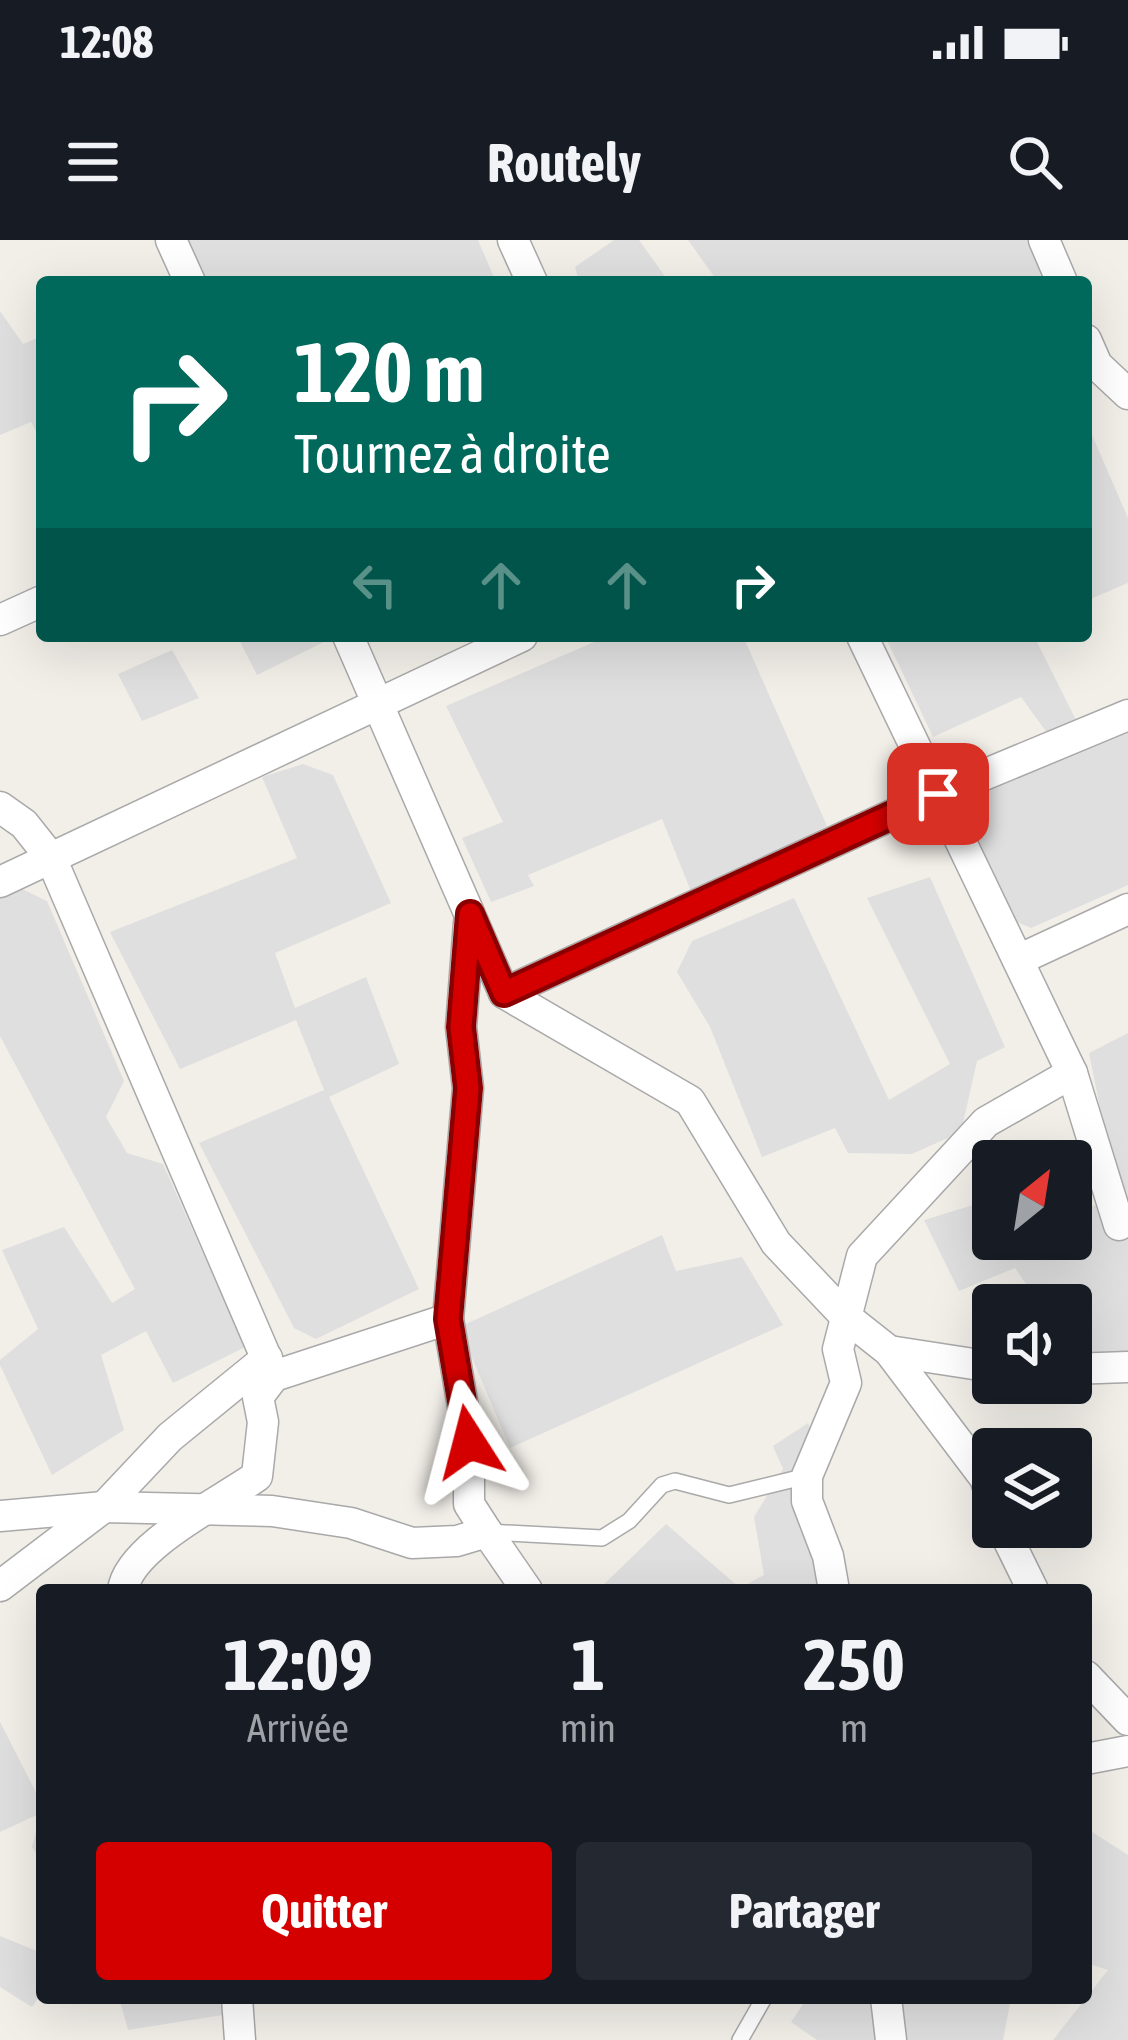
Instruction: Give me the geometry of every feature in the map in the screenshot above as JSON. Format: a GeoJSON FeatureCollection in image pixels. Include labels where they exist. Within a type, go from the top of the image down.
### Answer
{"type":"FeatureCollection","features":[{"type":"Feature","properties":{"kind":"street"},"geometry":{"type":"LineString","coordinates":[[171,240],[187,276]]}},
{"type":"Feature","properties":{"kind":"street"},"geometry":{"type":"LineString","coordinates":[[513,240],[529,276]]}},
{"type":"Feature","properties":{"kind":"street"},"geometry":{"type":"LineString","coordinates":[[1044,240],[1059,276]]}},
{"type":"Feature","properties":{"kind":"street"},"geometry":{"type":"LineString","coordinates":[[1092,360],[1128,394]]}},
{"type":"Feature","properties":{"kind":"street"},"geometry":{"type":"LineString","coordinates":[[0,620],[36,604]]}},
{"type":"Feature","properties":{"kind":"street"},"geometry":{"type":"LineString","coordinates":[[351,642],[504,993],[690,1101],[776,1243],[846,1317],[889,1351],[972,1461]]}},
{"type":"Feature","properties":{"kind":"street"},"geometry":{"type":"LineString","coordinates":[[0,882],[509,642]]}},
{"type":"Feature","properties":{"kind":"street"},"geometry":{"type":"LineString","coordinates":[[865,642],[1072,1073],[1119,1225]]}},
{"type":"Feature","properties":{"kind":"street"},"geometry":{"type":"LineString","coordinates":[[504,993],[938,794],[1128,715]]}},
{"type":"Feature","properties":{"kind":"street"},"geometry":{"type":"LineString","coordinates":[[0,807],[24,824],[51,858],[271,1367],[258,1397],[263,1422],[257,1476],[209,1510],[173,1527],[125,1576],[124,1584]]}},
{"type":"Feature","properties":{"kind":"street"},"geometry":{"type":"LineString","coordinates":[[1018,960],[1128,909]]}},
{"type":"Feature","properties":{"kind":"street"},"geometry":{"type":"LineString","coordinates":[[470,914],[461,1027],[468,1088],[448,1319],[469,1442],[469,1504],[523,1584]]}},
{"type":"Feature","properties":{"kind":"street"},"geometry":{"type":"LineString","coordinates":[[833,1584],[828,1556],[806,1502],[807,1476],[846,1383],[838,1349],[862,1256],[986,1122],[1072,1073]]}},
{"type":"Feature","properties":{"kind":"street"},"geometry":{"type":"LineString","coordinates":[[0,1586],[104,1508],[170,1438],[271,1367],[448,1319]]}},
{"type":"Feature","properties":{"kind":"street"},"geometry":{"type":"LineString","coordinates":[[889,1351],[972,1363]]}},
{"type":"Feature","properties":{"kind":"street"},"geometry":{"type":"LineString","coordinates":[[1092,1368],[1128,1367]]}},
{"type":"Feature","properties":{"kind":"street"},"geometry":{"type":"LineString","coordinates":[[0,1516],[104,1508],[272,1511],[351,1523],[412,1543],[457,1541],[487,1532]]}},
{"type":"Feature","properties":{"kind":"street"},"geometry":{"type":"LineString","coordinates":[[1012,1548],[1030,1584]]}},
{"type":"Feature","properties":{"kind":"street"},"geometry":{"type":"LineString","coordinates":[[1092,1682],[1128,1720]]}},
{"type":"Feature","properties":{"kind":"street"},"geometry":{"type":"LineString","coordinates":[[1092,1758],[1128,1751]]}},
{"type":"Feature","properties":{"kind":"street"},"geometry":{"type":"LineString","coordinates":[[887,2004],[891,2040]]}},
{"type":"Feature","properties":{"kind":"street"},"geometry":{"type":"LineString","coordinates":[[238,2019],[263,2040]]}},
{"type":"Feature","properties":{"kind":"lane"},"geometry":{"type":"LineString","coordinates":[[487,1532],[602,1538],[628,1521],[662,1485],[675,1481],[729,1495],[807,1476]]}},
{"type":"Feature","properties":{"kind":"lane"},"geometry":{"type":"LineString","coordinates":[[740,2040],[761,2004]]}},
{"type":"Feature","properties":{"kind":"shaded area"},"geometry":{"type":"Polygon","coordinates":[[[188,240],[478,240],[493,276],[203,276],[188,240]]]}},
{"type":"Feature","properties":{"kind":"shaded area"},"geometry":{"type":"Polygon","coordinates":[[[614,240],[639,240],[665,276],[577,276],[575,267],[614,240]]]}},
{"type":"Feature","properties":{"kind":"shaded area"},"geometry":{"type":"Polygon","coordinates":[[[688,240],[1028,240],[1042,276],[714,276],[688,240]]]}},
{"type":"Feature","properties":{"kind":"shaded area"},"geometry":{"type":"Polygon","coordinates":[[[0,311],[23,344],[36,339],[36,431],[31,422],[0,435],[0,311]]]}},
{"type":"Feature","properties":{"kind":"shaded area"},"geometry":{"type":"Polygon","coordinates":[[[1092,435],[1128,518],[1128,583],[1092,598],[1092,435]]]}},
{"type":"Feature","properties":{"kind":"shaded area"},"geometry":{"type":"Polygon","coordinates":[[[240,642],[324,642],[257,675],[240,642]]]}},
{"type":"Feature","properties":{"kind":"shaded area"},"geometry":{"type":"Polygon","coordinates":[[[594,642],[746,642],[827,826],[692,894],[662,819],[528,875],[534,886],[491,902],[462,838],[503,822],[446,706],[594,642]]]}},
{"type":"Feature","properties":{"kind":"shaded area"},"geometry":{"type":"Polygon","coordinates":[[[888,642],[1037,642],[1089,746],[1128,729],[1128,885],[1031,928],[1008,918],[956,800],[1061,752],[1021,697],[933,737],[888,642]]]}},
{"type":"Feature","properties":{"kind":"shaded area"},"geometry":{"type":"Polygon","coordinates":[[[172,650],[199,698],[142,721],[118,674],[172,650]]]}},
{"type":"Feature","properties":{"kind":"shaded area"},"geometry":{"type":"Polygon","coordinates":[[[303,764],[333,775],[391,903],[275,953],[295,1008],[366,977],[399,1064],[329,1097],[419,1289],[316,1339],[294,1328],[199,1143],[324,1090],[296,1020],[180,1069],[110,932],[297,858],[262,777],[303,764]]]}},
{"type":"Feature","properties":{"kind":"shaded area"},"geometry":{"type":"Polygon","coordinates":[[[930,877],[1005,1047],[977,1061],[961,1132],[912,1154],[848,1153],[835,1128],[762,1157],[710,1027],[677,972],[692,941],[794,898],[889,1100],[950,1064],[867,898],[930,877]]]}},
{"type":"Feature","properties":{"kind":"shaded area"},"geometry":{"type":"Polygon","coordinates":[[[16,886],[47,901],[124,1081],[106,1117],[127,1153],[163,1164],[245,1347],[173,1383],[146,1331],[101,1355],[124,1430],[52,1475],[0,1365],[0,1360],[38,1329],[2,1250],[64,1227],[112,1303],[135,1289],[0,1036],[0,894],[16,886]]]}},
{"type":"Feature","properties":{"kind":"shaded area"},"geometry":{"type":"Polygon","coordinates":[[[1128,1033],[1128,1357],[1092,1358],[1092,1284],[1026,1284],[1015,1268],[959,1291],[924,1220],[972,1205],[972,1260],[1092,1260],[1092,1207],[1126,1196],[1107,1143],[1089,1053],[1128,1033]]]}},
{"type":"Feature","properties":{"kind":"shaded area"},"geometry":{"type":"Polygon","coordinates":[[[662,1235],[676,1271],[742,1257],[783,1325],[510,1448],[459,1327],[662,1235]]]}},
{"type":"Feature","properties":{"kind":"shaded area"},"geometry":{"type":"Polygon","coordinates":[[[808,1423],[815,1441],[798,1498],[820,1584],[747,1584],[764,1575],[754,1517],[783,1469],[773,1446],[808,1423]]]}},
{"type":"Feature","properties":{"kind":"shaded area"},"geometry":{"type":"Polygon","coordinates":[[[666,1524],[735,1584],[604,1584],[666,1524]]]}},
{"type":"Feature","properties":{"kind":"shaded area"},"geometry":{"type":"Polygon","coordinates":[[[0,1722],[36,1792],[36,1815],[0,1832],[0,1722]]]}},
{"type":"Feature","properties":{"kind":"shaded area"},"geometry":{"type":"Polygon","coordinates":[[[1092,1832],[1128,1855],[1128,2040],[1053,2040],[1081,2004],[1092,2004],[1092,1990],[1108,1970],[1092,1965],[1092,1832]]]}},
{"type":"Feature","properties":{"kind":"shaded area"},"geometry":{"type":"Polygon","coordinates":[[[0,1936],[36,1951],[32,2007],[0,1987],[0,1936]]]}},
{"type":"Feature","properties":{"kind":"shaded area"},"geometry":{"type":"Polygon","coordinates":[[[121,2004],[220,2004],[223,2015],[128,2030],[121,2004]]]}},
{"type":"Feature","properties":{"kind":"shaded area"},"geometry":{"type":"Polygon","coordinates":[[[803,2004],[1010,2004],[1003,2040],[817,2040],[791,2022],[803,2004]]]}},
{"type":"Feature","properties":{"kind":"route"},"geometry":{"type":"LineString","coordinates":[[469,1442],[448,1319],[468,1088],[461,1027],[470,914],[504,993],[938,794]]}}]}
